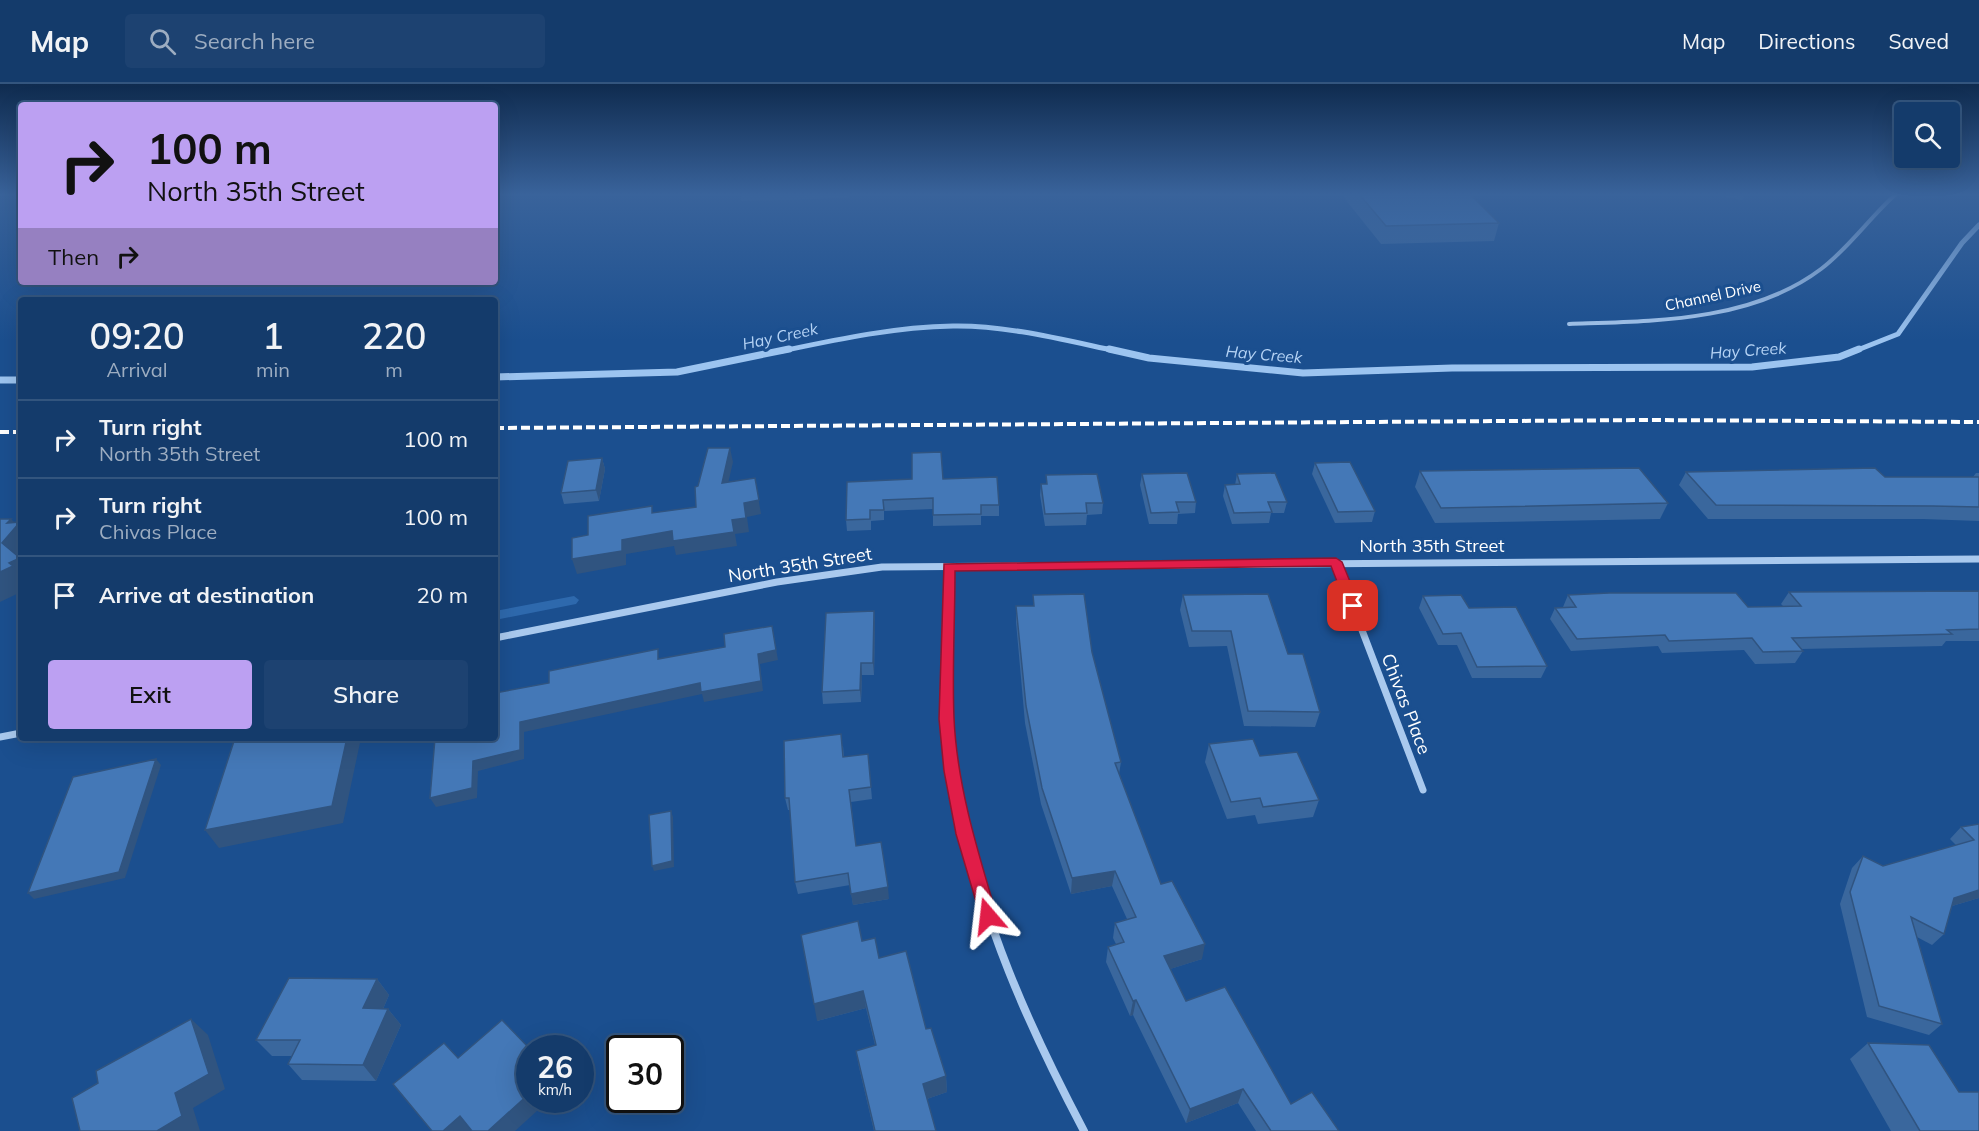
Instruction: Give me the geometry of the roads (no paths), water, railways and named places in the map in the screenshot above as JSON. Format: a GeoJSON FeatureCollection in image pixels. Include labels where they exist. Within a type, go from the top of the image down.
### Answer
{"type":"FeatureCollection","features":[{"type":"Feature","properties":{"kind":"street","name":"Channel Drive"},"geometry":{"type":"LineString","coordinates":[[1569,324],[1686,316],[1749,303],[1783,291],[1823,267],[1847,243]]}},
{"type":"Feature","properties":{"kind":"street","name":"North 35th Street"},"geometry":{"type":"LineString","coordinates":[[498,637],[836,572],[882,567],[1979,559]]}},
{"type":"Feature","properties":{"kind":"street","name":"Chivas Place"},"geometry":{"type":"LineString","coordinates":[[1336,562],[1423,790]]}},
{"type":"Feature","properties":{"kind":"street"},"geometry":{"type":"LineString","coordinates":[[949,567],[946,719],[952,771],[964,834],[1000,953],[1023,1010],[1084,1131]]}},
{"type":"Feature","properties":{"kind":"street"},"geometry":{"type":"LineString","coordinates":[[0,737],[18,734]]}},
{"type":"Feature","properties":{"kind":"waterway","name":"Hay Creek"},"geometry":{"type":"LineString","coordinates":[[1855,351],[1898,334],[1962,243]]}},
{"type":"Feature","properties":{"kind":"waterway","name":"Hay Creek"},"geometry":{"type":"LineString","coordinates":[[782,351],[888,331],[953,326],[1014,331],[1116,351]]}},
{"type":"Feature","properties":{"kind":"waterway","name":"Hay Creek"},"geometry":{"type":"LineString","coordinates":[[498,377],[677,372],[789,349]]}},
{"type":"Feature","properties":{"kind":"waterway","name":"Hay Creek"},"geometry":{"type":"LineString","coordinates":[[1109,349],[1149,358],[1303,373],[1452,368],[1752,367],[1839,357],[1859,349]]}},
{"type":"Feature","properties":{"kind":"waterway","name":"Hay Creek"},"geometry":{"type":"LineString","coordinates":[[0,380],[18,380]]}},
{"type":"Feature","properties":{"kind":"railway"},"geometry":{"type":"LineString","coordinates":[[498,428],[1652,420],[1979,422]]}},
{"type":"Feature","properties":{"kind":"railway"},"geometry":{"type":"LineString","coordinates":[[0,432],[18,432]]}}]}
